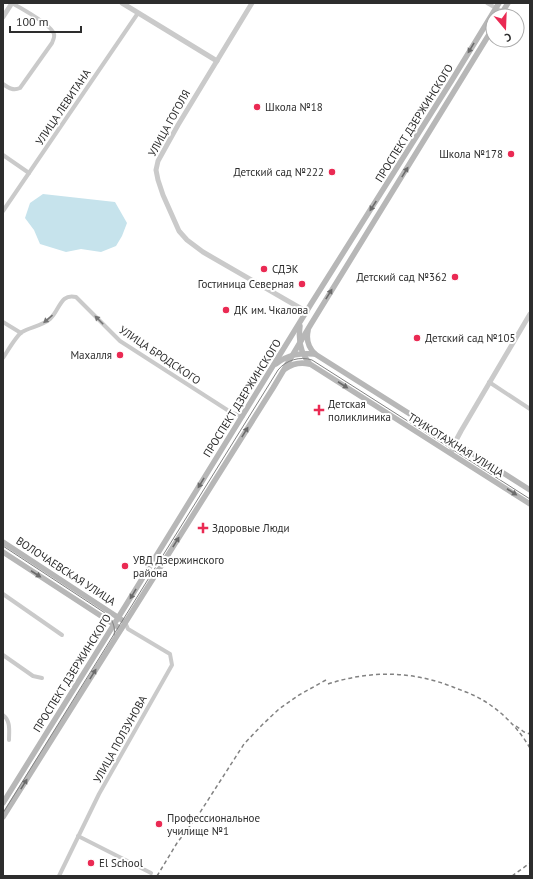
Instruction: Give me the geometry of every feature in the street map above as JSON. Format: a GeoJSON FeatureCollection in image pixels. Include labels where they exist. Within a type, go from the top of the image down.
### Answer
{"type":"FeatureCollection","features":[{"type":"Feature","properties":{"kind":"main road","name":"ПРОСПЕКТ ДЗЕРЖИНСКОГО"},"geometry":{"type":"LineString","coordinates":[[3,803],[497,6]]}},
{"type":"Feature","properties":{"kind":"main road","name":"ПРОСПЕКТ ДЗЕРЖИНСКОГО"},"geometry":{"type":"LineString","coordinates":[[3,817],[283,370],[485,41]]}},
{"type":"Feature","properties":{"kind":"main road"},"geometry":{"type":"LineString","coordinates":[[300,324],[299,344],[302,354]]}},
{"type":"Feature","properties":{"kind":"main road"},"geometry":{"type":"LineString","coordinates":[[309,328],[307,337],[309,346],[316,354]]}},
{"type":"Feature","properties":{"kind":"main road","name":"ТРИКОТАЖНАЯ УЛИЦА"},"geometry":{"type":"LineString","coordinates":[[302,354],[310,364],[530,504]]}},
{"type":"Feature","properties":{"kind":"main road"},"geometry":{"type":"LineString","coordinates":[[273,366],[292,355],[316,354]]}},
{"type":"Feature","properties":{"kind":"main road","name":"ТРИКОТАЖНАЯ УЛИЦА"},"geometry":{"type":"LineString","coordinates":[[316,354],[530,490]]}},
{"type":"Feature","properties":{"kind":"main road"},"geometry":{"type":"LineString","coordinates":[[283,370],[296,363],[310,364]]}},
{"type":"Feature","properties":{"kind":"main road","name":"ВОЛОЧАЕВСКАЯ УЛИЦА"},"geometry":{"type":"LineString","coordinates":[[3,542],[125,622]]}},
{"type":"Feature","properties":{"kind":"main road","name":"ВОЛОЧАЕВСКАЯ УЛИЦА"},"geometry":{"type":"LineString","coordinates":[[3,552],[121,629]]}},
{"type":"Feature","properties":{"kind":"street"},"geometry":{"type":"LineString","coordinates":[[3,17],[12,3],[46,24],[54,32],[52,43],[20,88],[16,90],[11,89],[3,84]]}},
{"type":"Feature","properties":{"kind":"street"},"geometry":{"type":"LineString","coordinates":[[122,3],[217,61]]}},
{"type":"Feature","properties":{"kind":"street","name":"УЛИЦА ГОГОЛЯ"},"geometry":{"type":"LineString","coordinates":[[252,3],[158,161],[156,170],[163,195],[179,231],[187,240],[203,252],[307,312]]}},
{"type":"Feature","properties":{"kind":"street"},"geometry":{"type":"LineString","coordinates":[[487,3],[497,6]]}},
{"type":"Feature","properties":{"kind":"street","name":"УЛИЦА ЛЕВИТАНА"},"geometry":{"type":"LineString","coordinates":[[3,211],[138,13]]}},
{"type":"Feature","properties":{"kind":"street"},"geometry":{"type":"LineString","coordinates":[[3,155],[29,173]]}},
{"type":"Feature","properties":{"kind":"street","name":"УЛИЦА БРОДСКОГО"},"geometry":{"type":"LineString","coordinates":[[21,333],[44,323],[50,318],[65,297],[76,297],[120,341],[232,413],[243,416]]}},
{"type":"Feature","properties":{"kind":"street"},"geometry":{"type":"LineString","coordinates":[[451,453],[455,442],[489,382],[530,314]]}},
{"type":"Feature","properties":{"kind":"street"},"geometry":{"type":"LineString","coordinates":[[3,322],[21,333],[3,358]]}},
{"type":"Feature","properties":{"kind":"street"},"geometry":{"type":"LineString","coordinates":[[489,382],[530,409]]}},
{"type":"Feature","properties":{"kind":"street"},"geometry":{"type":"LineString","coordinates":[[3,594],[62,635]]}},
{"type":"Feature","properties":{"kind":"street"},"geometry":{"type":"LineString","coordinates":[[121,629],[128,629],[125,622]]}},
{"type":"Feature","properties":{"kind":"street","name":"УЛИЦА ПОЛЗУНОВА"},"geometry":{"type":"LineString","coordinates":[[59,876],[99,794],[172,665],[170,654],[128,629]]}},
{"type":"Feature","properties":{"kind":"street"},"geometry":{"type":"LineString","coordinates":[[3,655],[33,676],[42,678]]}},
{"type":"Feature","properties":{"kind":"street"},"geometry":{"type":"LineString","coordinates":[[3,715],[6,717],[8,722],[9,740]]}},
{"type":"Feature","properties":{"kind":"street"},"geometry":{"type":"LineString","coordinates":[[78,836],[151,873]]}},
{"type":"Feature","properties":{"kind":"water"},"geometry":{"type":"Polygon","coordinates":[[[43,194],[115,202],[127,223],[116,246],[101,252],[81,249],[66,252],[40,244],[34,230],[25,218],[30,203],[43,194]]]}},
{"type":"Feature","properties":{"kind":"tram line"},"geometry":{"type":"LineString","coordinates":[[3,813],[278,370],[289,361],[303,358],[312,360],[530,499]]}},
{"type":"Feature","properties":{"kind":"tram line"},"geometry":{"type":"LineString","coordinates":[[3,546],[110,617],[113,623],[114,635]]}},
{"type":"Feature","properties":{"kind":"railway"},"geometry":{"type":"LineString","coordinates":[[328,684],[360,676],[391,674],[407,675],[438,682],[471,694],[490,705],[513,724],[530,748]]}},
{"type":"Feature","properties":{"kind":"railway"},"geometry":{"type":"LineString","coordinates":[[157,876],[177,843],[199,814],[244,744],[279,709],[299,695],[326,680]]}},
{"type":"Feature","properties":{"kind":"railway"},"geometry":{"type":"LineString","coordinates":[[516,726],[524,732],[530,734]]}},
{"type":"Feature","properties":{"kind":"railway"},"geometry":{"type":"LineString","coordinates":[[512,876],[530,863]]}},
{"type":"Feature","properties":{"kind":"place","name":"Школа №18"},"geometry":{"type":"Point","coordinates":[257,107]}},
{"type":"Feature","properties":{"kind":"place","name":"Школа №178"},"geometry":{"type":"Point","coordinates":[511,154]}},
{"type":"Feature","properties":{"kind":"place","name":"Детский сад №222"},"geometry":{"type":"Point","coordinates":[332,172]}},
{"type":"Feature","properties":{"kind":"place","name":"СДЭК"},"geometry":{"type":"Point","coordinates":[264,269]}},
{"type":"Feature","properties":{"kind":"place","name":"Детский сад №362"},"geometry":{"type":"Point","coordinates":[455,277]}},
{"type":"Feature","properties":{"kind":"place","name":"Гостиница Северная"},"geometry":{"type":"Point","coordinates":[302,284]}},
{"type":"Feature","properties":{"kind":"place","name":"ДК им. Чкалова"},"geometry":{"type":"Point","coordinates":[226,310]}},
{"type":"Feature","properties":{"kind":"place","name":"Детский сад №105"},"geometry":{"type":"Point","coordinates":[417,338]}},
{"type":"Feature","properties":{"kind":"place","name":"Махалля"},"geometry":{"type":"Point","coordinates":[120,355]}},
{"type":"Feature","properties":{"kind":"place","name":"Детская поликлиника"},"geometry":{"type":"Point","coordinates":[319,410]}},
{"type":"Feature","properties":{"kind":"place","name":"Здоровые Люди"},"geometry":{"type":"Point","coordinates":[203,528]}},
{"type":"Feature","properties":{"kind":"place","name":"УВД Дзержинского района"},"geometry":{"type":"Point","coordinates":[125,566]}},
{"type":"Feature","properties":{"kind":"place","name":"Профессиональное училище №1"},"geometry":{"type":"Point","coordinates":[159,824]}},
{"type":"Feature","properties":{"kind":"place","name":"El School"},"geometry":{"type":"Point","coordinates":[91,863]}}]}
